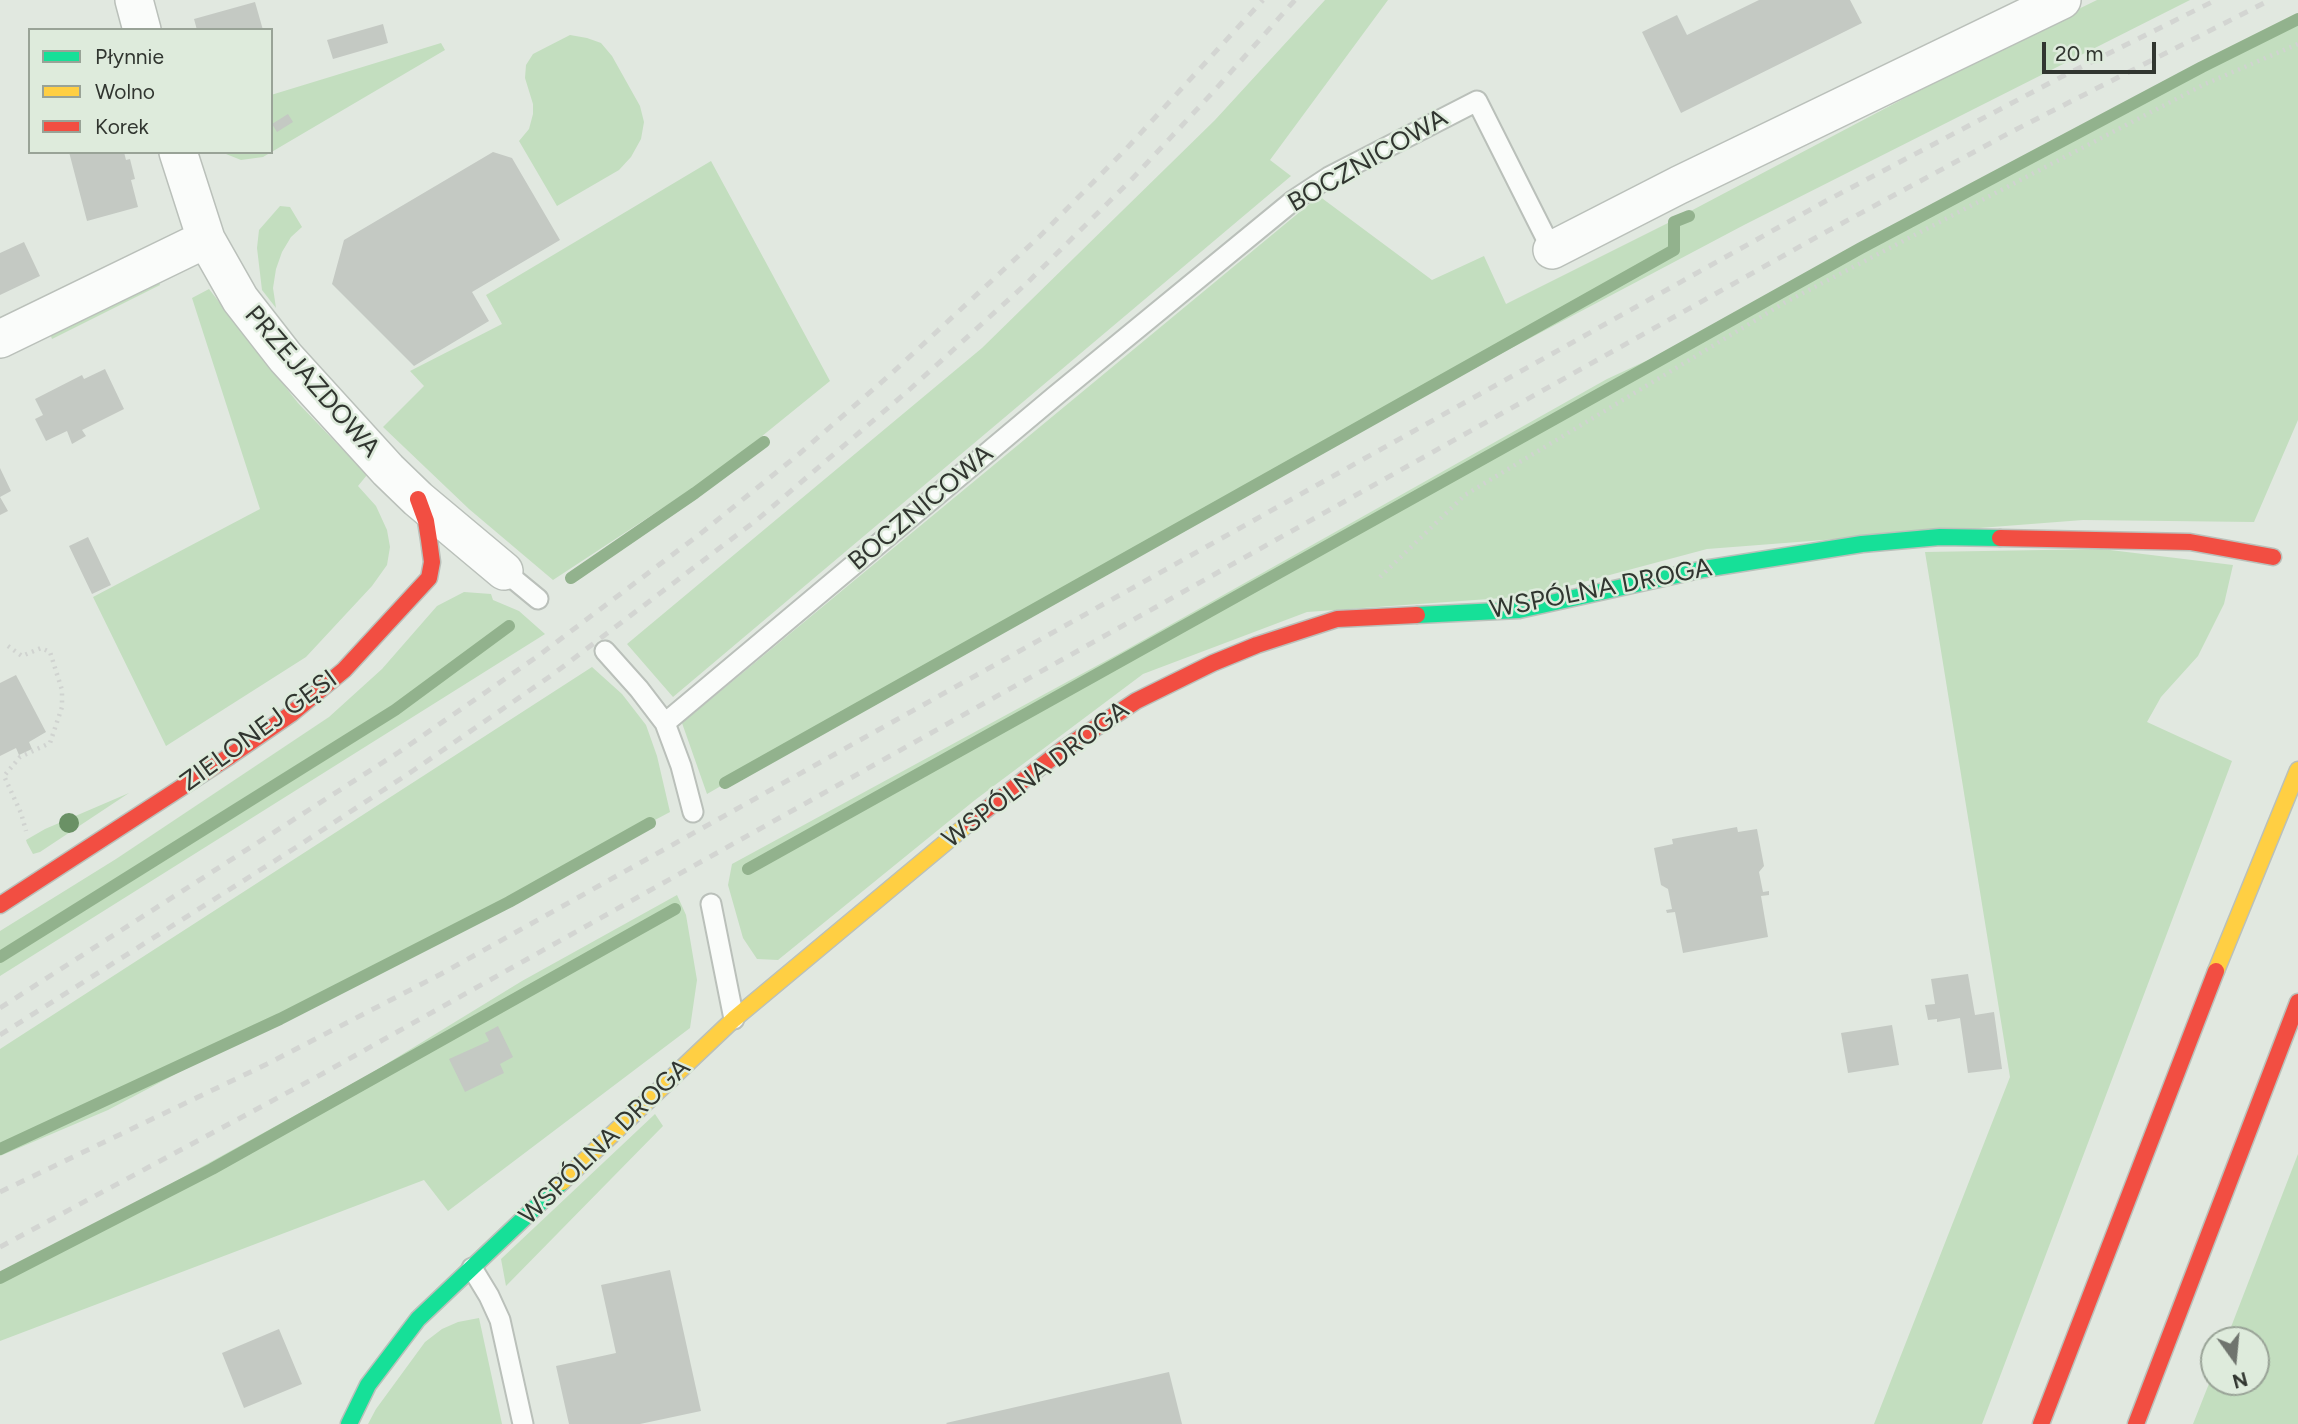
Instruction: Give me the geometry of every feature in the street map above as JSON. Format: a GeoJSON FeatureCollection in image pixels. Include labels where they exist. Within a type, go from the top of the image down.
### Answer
{"type":"FeatureCollection","features":[{"type":"Feature","properties":{"kind":"main road","name":"ZIELONEJ GĘSI"},"geometry":{"type":"LineString","coordinates":[[0,905],[230,756],[291,714],[344,670],[429,578],[432,562],[429,540],[418,499]]}},
{"type":"Feature","properties":{"kind":"main road","name":"WSPÓLNA DROGA"},"geometry":{"type":"LineString","coordinates":[[349,1424],[368,1385],[418,1319],[734,1019],[979,814],[1072,743],[1136,701],[1213,663],[1257,645],[1337,619],[1518,610],[1704,569],[1862,544],[1940,537],[2190,542],[2273,557]]}},
{"type":"Feature","properties":{"kind":"main road"},"geometry":{"type":"LineString","coordinates":[[2041,1424],[2236,918],[2298,770]]}},
{"type":"Feature","properties":{"kind":"main road"},"geometry":{"type":"LineString","coordinates":[[2136,1424],[2298,1003]]}},
{"type":"Feature","properties":{"kind":"street"},"geometry":{"type":"LineString","coordinates":[[134,0],[141,28]]}},
{"type":"Feature","properties":{"kind":"street","name":"BOCZNICOWA"},"geometry":{"type":"LineString","coordinates":[[1552,250],[2062,0]]}},
{"type":"Feature","properties":{"kind":"street","name":"PRZEJAZDOWA"},"geometry":{"type":"LineString","coordinates":[[179,154],[206,239],[240,299],[286,358],[388,470],[418,499],[504,571]]}},
{"type":"Feature","properties":{"kind":"street"},"geometry":{"type":"LineString","coordinates":[[0,339],[206,239]]}},
{"type":"Feature","properties":{"kind":"lane","name":"BOCZNICOWA"},"geometry":{"type":"LineString","coordinates":[[665,723],[1065,387],[1294,200],[1329,177],[1477,101],[1552,250]]}},
{"type":"Feature","properties":{"kind":"lane"},"geometry":{"type":"LineString","coordinates":[[504,571],[538,599]]}},
{"type":"Feature","properties":{"kind":"lane"},"geometry":{"type":"LineString","coordinates":[[605,651],[665,723],[681,766],[693,812]]}},
{"type":"Feature","properties":{"kind":"lane"},"geometry":{"type":"LineString","coordinates":[[711,904],[734,1019]]}},
{"type":"Feature","properties":{"kind":"lane"},"geometry":{"type":"LineString","coordinates":[[472,1268],[500,1320],[523,1424]]}},
{"type":"Feature","properties":{"kind":"path"},"geometry":{"type":"LineString","coordinates":[[1337,619],[1465,495],[1772,310],[2205,84],[2298,44]]}},
{"type":"Feature","properties":{"kind":"path"},"geometry":{"type":"LineString","coordinates":[[8,646],[22,656],[41,648],[50,652],[62,690],[62,707],[50,743],[20,757],[5,776],[26,831]]}},
{"type":"Feature","properties":{"kind":"green space"},"geometry":{"type":"Polygon","coordinates":[[[1325,0],[1388,0],[1270,160],[1291,176],[673,697],[627,644],[982,348],[1215,120],[1325,0]]]}},
{"type":"Feature","properties":{"kind":"green space"},"geometry":{"type":"Polygon","coordinates":[[[2097,0],[2190,0],[1744,225],[1143,543],[707,794],[682,723],[1319,196],[1432,280],[1484,256],[1506,304],[2097,0]]]}},
{"type":"Feature","properties":{"kind":"green space"},"geometry":{"type":"Polygon","coordinates":[[[2298,17],[2298,420],[2254,522],[2083,520],[1707,549],[1531,596],[1307,612],[1143,674],[975,800],[778,960],[757,959],[743,938],[728,885],[732,864],[1122,652],[1607,379],[1661,354],[1823,264],[2298,17]]]}},
{"type":"Feature","properties":{"kind":"green space"},"geometry":{"type":"Polygon","coordinates":[[[570,35],[601,43],[612,56],[640,106],[644,122],[641,139],[631,157],[619,170],[557,206],[519,141],[529,129],[533,114],[533,104],[525,78],[526,65],[533,54],[570,35]]]}},
{"type":"Feature","properties":{"kind":"green space"},"geometry":{"type":"Polygon","coordinates":[[[441,43],[445,50],[273,151],[273,94],[441,43]]]}},
{"type":"Feature","properties":{"kind":"green space"},"geometry":{"type":"Polygon","coordinates":[[[226,154],[268,154],[263,157],[241,160],[226,154]]]}},
{"type":"Feature","properties":{"kind":"green space"},"geometry":{"type":"Polygon","coordinates":[[[711,161],[830,381],[719,471],[553,580],[469,509],[383,427],[424,386],[410,371],[502,324],[486,295],[711,161]]]}},
{"type":"Feature","properties":{"kind":"green space"},"geometry":{"type":"Polygon","coordinates":[[[280,206],[290,207],[302,227],[291,237],[276,269],[273,288],[276,308],[262,290],[257,248],[259,230],[280,206]]]}},
{"type":"Feature","properties":{"kind":"green space"},"geometry":{"type":"Polygon","coordinates":[[[159,281],[160,285],[52,339],[49,331],[159,281]]]}},
{"type":"Feature","properties":{"kind":"green space"},"geometry":{"type":"Polygon","coordinates":[[[209,289],[298,403],[367,475],[358,486],[376,506],[387,530],[390,547],[387,565],[372,586],[306,657],[166,746],[93,597],[260,509],[192,298],[209,289]]]}},
{"type":"Feature","properties":{"kind":"green space"},"geometry":{"type":"Polygon","coordinates":[[[2102,549],[2233,565],[2224,604],[2198,656],[2161,697],[2147,722],[2232,761],[1982,1424],[1874,1424],[2010,1077],[1925,552],[2102,549]]]}},
{"type":"Feature","properties":{"kind":"green space"},"geometry":{"type":"Polygon","coordinates":[[[464,592],[491,594],[493,600],[519,611],[545,634],[0,976],[0,931],[116,859],[329,717],[382,669],[437,606],[464,592]]]}},
{"type":"Feature","properties":{"kind":"green space"},"geometry":{"type":"Polygon","coordinates":[[[592,667],[622,694],[646,725],[657,756],[670,812],[108,1110],[0,1156],[0,1049],[592,667]]]}},
{"type":"Feature","properties":{"kind":"green space"},"geometry":{"type":"Polygon","coordinates":[[[129,793],[33,854],[26,840],[45,829],[129,793]]]}},
{"type":"Feature","properties":{"kind":"green space"},"geometry":{"type":"Polygon","coordinates":[[[677,895],[686,915],[697,980],[690,1028],[448,1211],[424,1180],[0,1341],[0,1274],[370,1074],[522,981],[677,895]]]}},
{"type":"Feature","properties":{"kind":"green space"},"geometry":{"type":"Polygon","coordinates":[[[655,1114],[663,1126],[506,1286],[501,1259],[655,1114]]]}},
{"type":"Feature","properties":{"kind":"green space"},"geometry":{"type":"Polygon","coordinates":[[[2298,1154],[2298,1424],[2193,1424],[2204,1396],[2270,1396],[2270,1326],[2231,1326],[2298,1154]]]}},
{"type":"Feature","properties":{"kind":"green space"},"geometry":{"type":"Polygon","coordinates":[[[479,1318],[502,1424],[368,1424],[425,1342],[442,1329],[458,1322],[479,1318]]]}},
{"type":"Feature","properties":{"kind":"building"},"geometry":{"type":"Polygon","coordinates":[[[1759,0],[1850,0],[1862,23],[1681,113],[1642,32],[1677,15],[1687,35],[1759,0]]]}},
{"type":"Feature","properties":{"kind":"building"},"geometry":{"type":"Polygon","coordinates":[[[255,2],[262,28],[196,28],[194,19],[255,2]]]}},
{"type":"Feature","properties":{"kind":"building"},"geometry":{"type":"Polygon","coordinates":[[[383,24],[388,43],[333,59],[327,40],[383,24]]]}},
{"type":"Feature","properties":{"kind":"building"},"geometry":{"type":"Polygon","coordinates":[[[288,114],[293,122],[277,132],[273,123],[288,114]]]}},
{"type":"Feature","properties":{"kind":"building"},"geometry":{"type":"Polygon","coordinates":[[[493,152],[512,158],[560,240],[472,292],[489,321],[414,366],[332,284],[344,240],[493,152]]]}},
{"type":"Feature","properties":{"kind":"building"},"geometry":{"type":"Polygon","coordinates":[[[70,154],[124,154],[126,160],[130,159],[135,179],[131,180],[138,207],[87,221],[70,154]]]}},
{"type":"Feature","properties":{"kind":"building"},"geometry":{"type":"Polygon","coordinates":[[[24,242],[40,276],[0,295],[0,253],[24,242]]]}},
{"type":"Feature","properties":{"kind":"building"},"geometry":{"type":"Polygon","coordinates":[[[105,369],[124,409],[82,430],[86,436],[72,444],[67,431],[46,441],[35,419],[43,415],[35,399],[82,375],[84,379],[105,369]]]}},
{"type":"Feature","properties":{"kind":"building"},"geometry":{"type":"Polygon","coordinates":[[[0,468],[11,491],[0,497],[0,468]]]}},
{"type":"Feature","properties":{"kind":"building"},"geometry":{"type":"Polygon","coordinates":[[[0,497],[8,511],[0,515],[0,497]]]}},
{"type":"Feature","properties":{"kind":"building"},"geometry":{"type":"Polygon","coordinates":[[[88,537],[111,585],[92,594],[69,546],[88,537]]]}},
{"type":"Feature","properties":{"kind":"building"},"geometry":{"type":"Polygon","coordinates":[[[16,675],[46,732],[29,742],[32,749],[19,755],[16,748],[0,756],[0,683],[16,675]]]}},
{"type":"Feature","properties":{"kind":"building"},"geometry":{"type":"Polygon","coordinates":[[[1737,827],[1738,832],[1757,829],[1764,866],[1759,872],[1763,892],[1769,891],[1769,895],[1761,896],[1768,937],[1683,953],[1675,912],[1667,913],[1666,910],[1672,909],[1668,889],[1661,885],[1654,848],[1673,844],[1672,839],[1737,827]]]}},
{"type":"Feature","properties":{"kind":"building"},"geometry":{"type":"Polygon","coordinates":[[[1968,974],[1975,1015],[1994,1012],[2002,1069],[1968,1073],[1960,1018],[1937,1022],[1937,1019],[1928,1020],[1925,1005],[1935,1004],[1931,979],[1968,974]]]}},
{"type":"Feature","properties":{"kind":"building"},"geometry":{"type":"Polygon","coordinates":[[[1892,1025],[1899,1065],[1848,1073],[1841,1033],[1892,1025]]]}},
{"type":"Feature","properties":{"kind":"building"},"geometry":{"type":"Polygon","coordinates":[[[498,1026],[513,1057],[500,1064],[504,1073],[465,1092],[449,1059],[489,1041],[485,1033],[498,1026]]]}},
{"type":"Feature","properties":{"kind":"building"},"geometry":{"type":"Polygon","coordinates":[[[670,1270],[701,1411],[640,1424],[569,1424],[556,1366],[616,1353],[601,1285],[670,1270]]]}},
{"type":"Feature","properties":{"kind":"building"},"geometry":{"type":"Polygon","coordinates":[[[279,1329],[302,1384],[244,1408],[222,1353],[279,1329]]]}},
{"type":"Feature","properties":{"kind":"building"},"geometry":{"type":"Polygon","coordinates":[[[1169,1372],[1182,1424],[946,1423],[1169,1372]]]}},
{"type":"Feature","properties":{"kind":"waterway"},"geometry":{"type":"LineString","coordinates":[[748,869],[1861,248],[2298,19]]}},
{"type":"Feature","properties":{"kind":"waterway"},"geometry":{"type":"LineString","coordinates":[[725,783],[1674,250],[1674,222],[1689,216]]}},
{"type":"Feature","properties":{"kind":"waterway"},"geometry":{"type":"LineString","coordinates":[[571,578],[764,442]]}},
{"type":"Feature","properties":{"kind":"waterway"},"geometry":{"type":"LineString","coordinates":[[0,957],[395,710],[509,626]]}},
{"type":"Feature","properties":{"kind":"waterway"},"geometry":{"type":"LineString","coordinates":[[0,1149],[280,1019],[509,902],[650,823]]}},
{"type":"Feature","properties":{"kind":"waterway"},"geometry":{"type":"LineString","coordinates":[[0,1278],[212,1169],[675,909]]}},
{"type":"Feature","properties":{"kind":"railway"},"geometry":{"type":"LineString","coordinates":[[0,1008],[399,752],[538,656],[700,534],[799,454],[892,373],[1040,236],[1126,149],[1263,0]]}},
{"type":"Feature","properties":{"kind":"railway"},"geometry":{"type":"LineString","coordinates":[[0,1035],[414,770],[552,675],[758,519],[909,390],[1028,282],[1132,179],[1295,0]]}},
{"type":"Feature","properties":{"kind":"railway"},"geometry":{"type":"LineString","coordinates":[[0,1192],[267,1064],[441,974],[1824,202],[2065,75],[2216,0]]}},
{"type":"Feature","properties":{"kind":"railway"},"geometry":{"type":"LineString","coordinates":[[0,1247],[322,1074],[1824,233],[2011,132],[2270,0]]}},
{"type":"Feature","properties":{"kind":"traffic: fast"},"geometry":{"type":"LineString","coordinates":[[1417,615],[1519,610],[1704,569],[1862,544],[1940,537],[2000,538]]}},
{"type":"Feature","properties":{"kind":"traffic: fast"},"geometry":{"type":"LineString","coordinates":[[349,1424],[368,1385],[418,1319],[562,1182]]}},
{"type":"Feature","properties":{"kind":"traffic: slow"},"geometry":{"type":"LineString","coordinates":[[2216,971],[2298,770]]}},
{"type":"Feature","properties":{"kind":"traffic: slow"},"geometry":{"type":"LineString","coordinates":[[562,1182],[734,1019],[969,823]]}},
{"type":"Feature","properties":{"kind":"traffic: jam"},"geometry":{"type":"LineString","coordinates":[[0,905],[230,756],[291,714],[344,670],[429,578],[432,562],[429,540],[418,499]]}},
{"type":"Feature","properties":{"kind":"traffic: jam"},"geometry":{"type":"LineString","coordinates":[[2000,538],[2190,542],[2273,557]]}},
{"type":"Feature","properties":{"kind":"traffic: jam"},"geometry":{"type":"LineString","coordinates":[[969,823],[1062,750],[1136,701],[1213,663],[1257,645],[1337,619],[1417,615]]}},
{"type":"Feature","properties":{"kind":"traffic: jam"},"geometry":{"type":"LineString","coordinates":[[2041,1424],[2216,971]]}},
{"type":"Feature","properties":{"kind":"traffic: jam"},"geometry":{"type":"LineString","coordinates":[[2136,1424],[2298,1002]]}}]}
